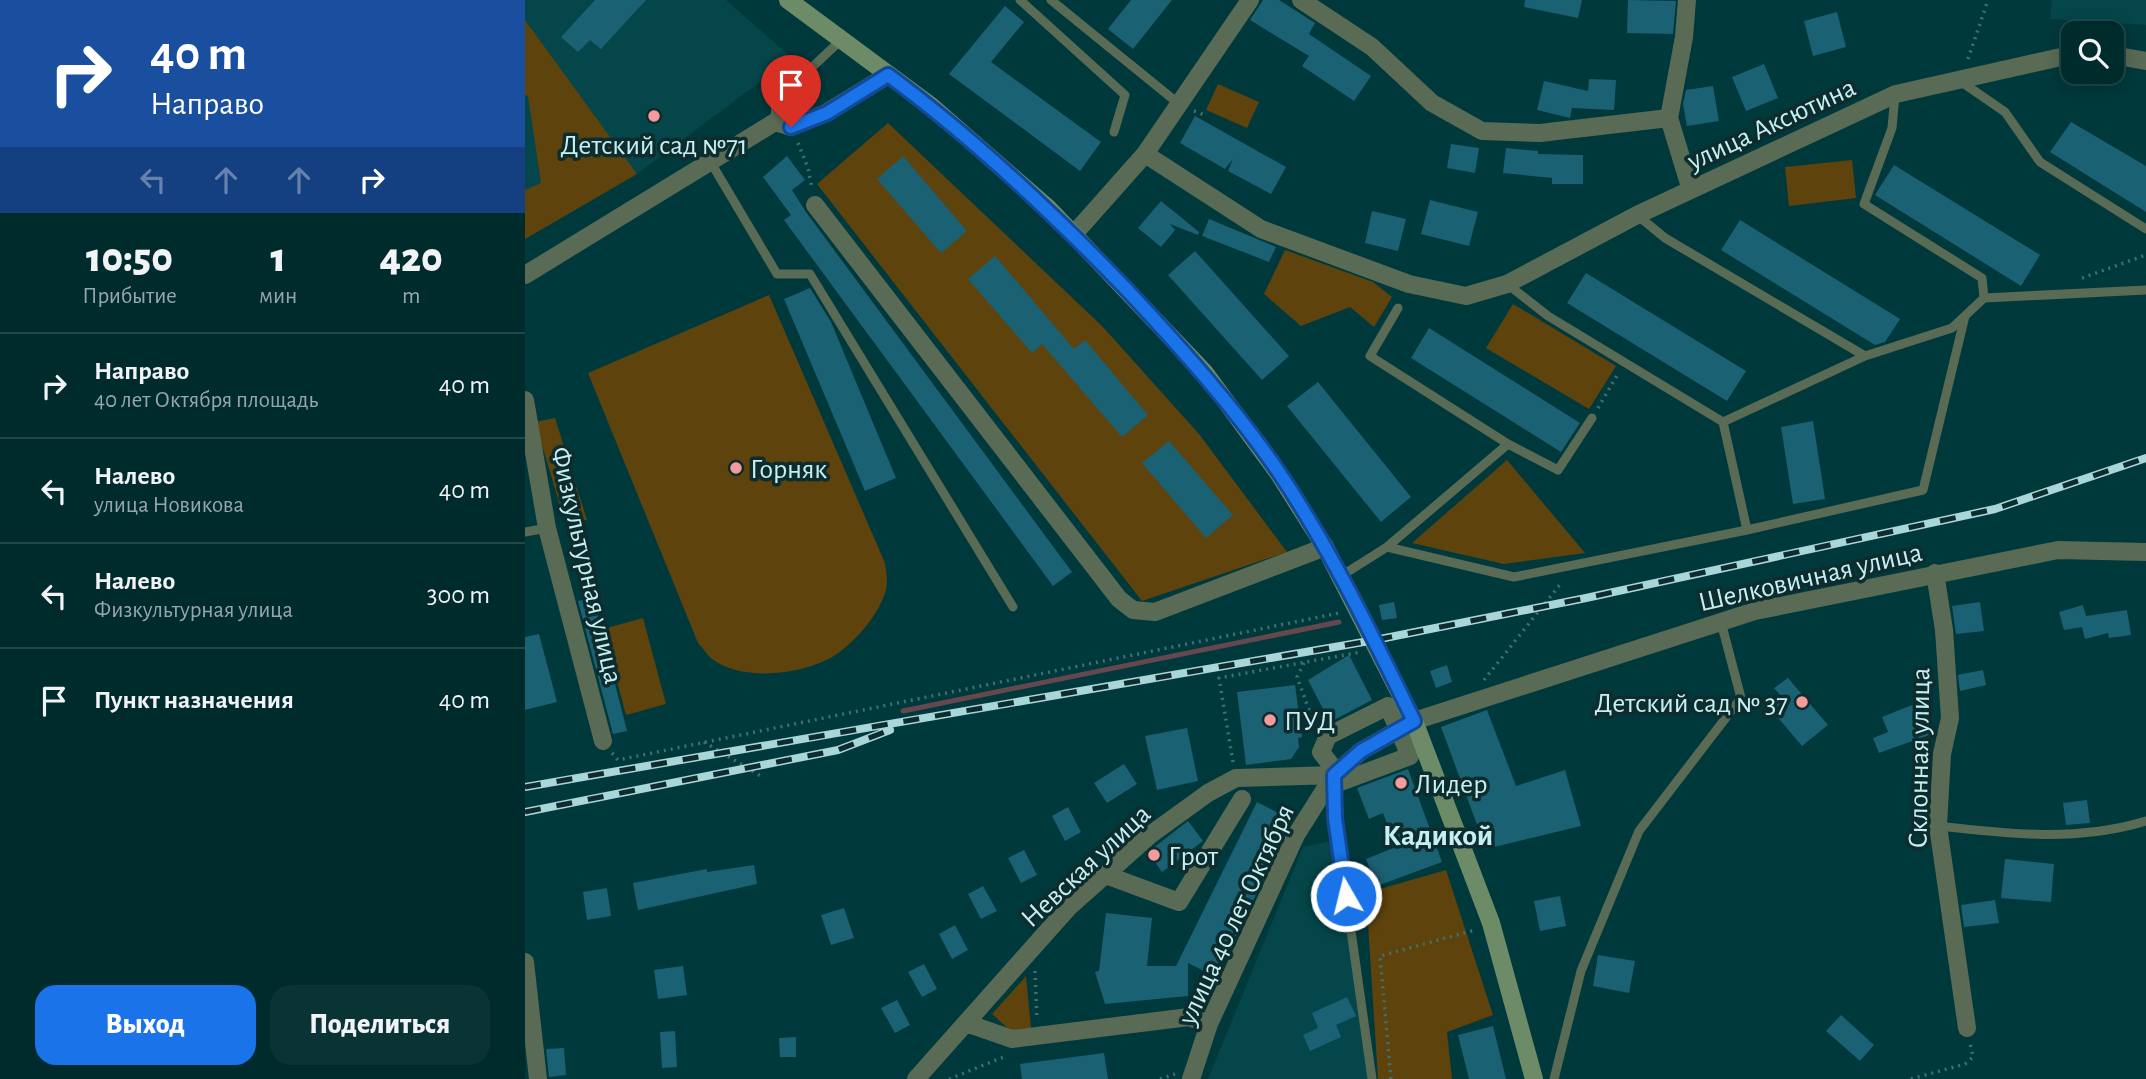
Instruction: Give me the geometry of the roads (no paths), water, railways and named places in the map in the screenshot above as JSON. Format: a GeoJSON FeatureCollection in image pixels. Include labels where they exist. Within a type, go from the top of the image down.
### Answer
{"type":"FeatureCollection","features":[{"type":"Feature","properties":{"kind":"main road"},"geometry":{"type":"LineString","coordinates":[[788,0],[931,106],[1074,234],[1205,373],[1279,474],[1325,547],[1358,608],[1491,923],[1534,1079]]}},
{"type":"Feature","properties":{"kind":"street"},"geometry":{"type":"LineString","coordinates":[[1074,234],[1145,154],[1250,0]]}},
{"type":"Feature","properties":{"kind":"street","name":"улица Аксютина"},"geometry":{"type":"LineString","coordinates":[[1301,0],[1372,47],[1432,103],[1482,131],[1540,134],[1669,118]]}},
{"type":"Feature","properties":{"kind":"street"},"geometry":{"type":"LineString","coordinates":[[1687,0],[1684,37],[1669,118],[1691,190]]}},
{"type":"Feature","properties":{"kind":"street","name":"улица Аксютина"},"geometry":{"type":"LineString","coordinates":[[1145,154],[1261,229],[1409,285],[1466,296],[1507,284],[1637,215],[1896,93],[2061,57]]}},
{"type":"Feature","properties":{"kind":"street"},"geometry":{"type":"LineString","coordinates":[[2124,57],[2146,61]]}},
{"type":"Feature","properties":{"kind":"street"},"geometry":{"type":"LineString","coordinates":[[525,275],[710,161],[783,125],[827,113],[888,75]]}},
{"type":"Feature","properties":{"kind":"street"},"geometry":{"type":"LineString","coordinates":[[815,205],[1119,600],[1133,610],[1155,612],[1325,547]]}},
{"type":"Feature","properties":{"kind":"street","name":"Физкультурная улица"},"geometry":{"type":"LineString","coordinates":[[525,400],[547,528],[603,741]]}},
{"type":"Feature","properties":{"kind":"street","name":"Шелковичная улица"},"geometry":{"type":"LineString","coordinates":[[1406,725],[1755,611],[2058,550],[2146,552]]}},
{"type":"Feature","properties":{"kind":"street","name":"Склонная улица"},"geometry":{"type":"LineString","coordinates":[[1935,573],[1944,630],[1950,718],[1942,754],[1938,826],[1967,1028]]}},
{"type":"Feature","properties":{"kind":"street"},"geometry":{"type":"LineString","coordinates":[[1335,774],[1321,752],[1328,736],[1388,706],[1406,725]]}},
{"type":"Feature","properties":{"kind":"street","name":"улица 40 лет Октября"},"geometry":{"type":"LineString","coordinates":[[1191,1079],[1209,1024],[1296,835],[1335,774],[1361,751],[1406,725]]}},
{"type":"Feature","properties":{"kind":"street","name":"Невская улица"},"geometry":{"type":"LineString","coordinates":[[916,1079],[1069,907],[1160,828],[1208,793],[1236,778],[1335,774],[1343,781],[1410,756],[1406,725]]}},
{"type":"Feature","properties":{"kind":"street"},"geometry":{"type":"LineString","coordinates":[[1106,874],[1179,902],[1242,799]]}},
{"type":"Feature","properties":{"kind":"street"},"geometry":{"type":"LineString","coordinates":[[525,962],[538,1079]]}},
{"type":"Feature","properties":{"kind":"street"},"geometry":{"type":"LineString","coordinates":[[966,1023],[1012,1039],[1189,1017],[1209,1024]]}},
{"type":"Feature","properties":{"kind":"lane"},"geometry":{"type":"LineString","coordinates":[[1020,0],[1125,95],[1114,132]]}},
{"type":"Feature","properties":{"kind":"lane"},"geometry":{"type":"LineString","coordinates":[[1051,0],[1179,104]]}},
{"type":"Feature","properties":{"kind":"lane"},"geometry":{"type":"LineString","coordinates":[[783,125],[776,101],[841,40]]}},
{"type":"Feature","properties":{"kind":"lane"},"geometry":{"type":"LineString","coordinates":[[1960,81],[2005,112],[2041,162],[2146,229]]}},
{"type":"Feature","properties":{"kind":"lane"},"geometry":{"type":"LineString","coordinates":[[1896,93],[1892,128],[1864,204],[1982,278],[1984,298]]}},
{"type":"Feature","properties":{"kind":"lane"},"geometry":{"type":"LineString","coordinates":[[710,161],[777,274],[810,274],[1013,607]]}},
{"type":"Feature","properties":{"kind":"lane"},"geometry":{"type":"LineString","coordinates":[[1637,215],[1665,237],[1865,356]]}},
{"type":"Feature","properties":{"kind":"lane"},"geometry":{"type":"LineString","coordinates":[[1507,284],[1548,316],[1723,422],[1747,530]]}},
{"type":"Feature","properties":{"kind":"lane"},"geometry":{"type":"LineString","coordinates":[[1723,422],[1865,356],[1952,328],[1984,298],[2146,290]]}},
{"type":"Feature","properties":{"kind":"lane"},"geometry":{"type":"LineString","coordinates":[[1398,308],[1370,356],[1508,444],[1558,470],[1592,418]]}},
{"type":"Feature","properties":{"kind":"lane"},"geometry":{"type":"LineString","coordinates":[[1387,547],[1514,577],[1747,530],[1923,490],[1965,316]]}},
{"type":"Feature","properties":{"kind":"lane"},"geometry":{"type":"LineString","coordinates":[[1341,576],[1387,547],[1508,444]]}},
{"type":"Feature","properties":{"kind":"lane"},"geometry":{"type":"LineString","coordinates":[[525,532],[547,528]]}},
{"type":"Feature","properties":{"kind":"lane"},"geometry":{"type":"LineString","coordinates":[[1554,1079],[1581,971],[1639,831],[1741,698],[1721,622]]}},
{"type":"Feature","properties":{"kind":"lane"},"geometry":{"type":"LineString","coordinates":[[1335,774],[1335,818],[1372,1079]]}},
{"type":"Feature","properties":{"kind":"lane"},"geometry":{"type":"LineString","coordinates":[[1938,826],[2036,837],[2102,833],[2146,821]]}},
{"type":"Feature","properties":{"kind":"waterway"},"geometry":{"type":"LineString","coordinates":[[903,711],[1339,622]]}},
{"type":"Feature","properties":{"kind":"railway"},"geometry":{"type":"LineString","coordinates":[[525,787],[1375,640],[1586,598],[1995,509],[2146,458]]}},
{"type":"Feature","properties":{"kind":"railway"},"geometry":{"type":"LineString","coordinates":[[525,812],[838,750],[890,730]]}},
{"type":"Feature","properties":{"kind":"place","name":"Детский сад №71"},"geometry":{"type":"Point","coordinates":[654,116]}},
{"type":"Feature","properties":{"kind":"place","name":"Горняк"},"geometry":{"type":"Point","coordinates":[736,468]}},
{"type":"Feature","properties":{"kind":"place","name":"Детский сад № 37"},"geometry":{"type":"Point","coordinates":[1802,702]}},
{"type":"Feature","properties":{"kind":"place","name":"ПУД"},"geometry":{"type":"Point","coordinates":[1270,720]}},
{"type":"Feature","properties":{"kind":"place","name":"Лидер"},"geometry":{"type":"Point","coordinates":[1401,783]}},
{"type":"Feature","properties":{"kind":"place","name":"Грот"},"geometry":{"type":"Point","coordinates":[1154,855]}},
{"type":"Feature","properties":{"kind":"district","name":"Кадикой"},"geometry":{"type":"Point","coordinates":[1438,835]}}]}
